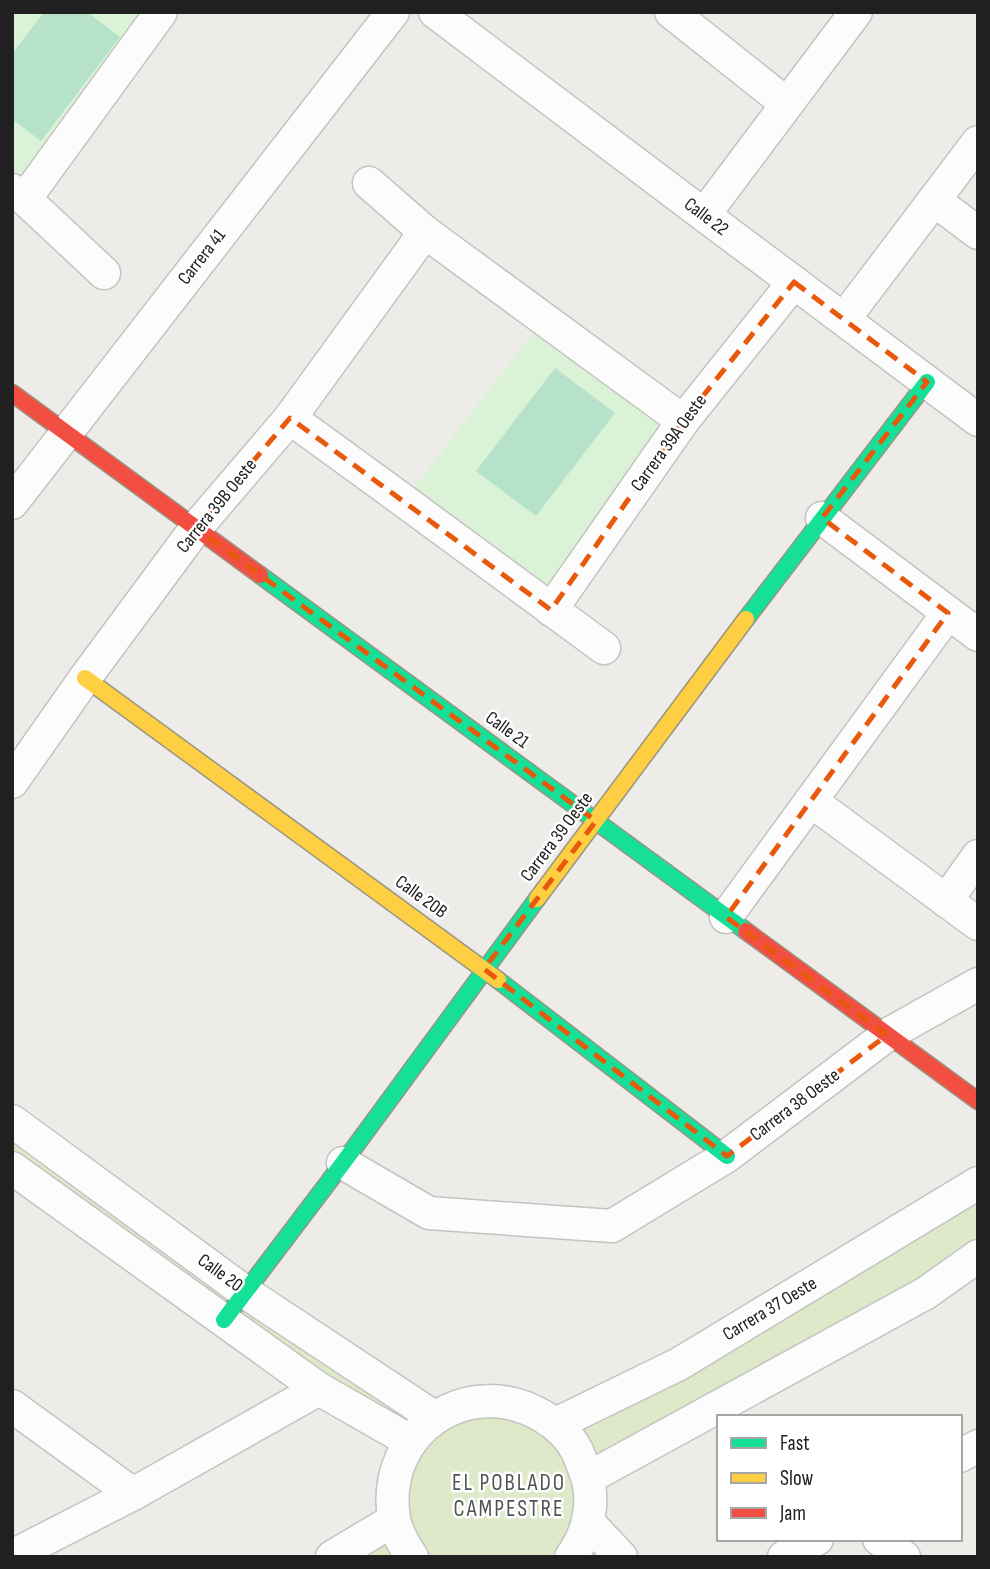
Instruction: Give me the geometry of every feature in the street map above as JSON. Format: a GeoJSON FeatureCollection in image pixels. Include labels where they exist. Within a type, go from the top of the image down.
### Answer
{"type":"FeatureCollection","features":[{"type":"Feature","properties":{"kind":"street"},"geometry":{"type":"LineString","coordinates":[[104,273],[19,194],[161,12]]}},
{"type":"Feature","properties":{"kind":"street","name":"Carrera 41"},"geometry":{"type":"LineString","coordinates":[[12,503],[393,12]]}},
{"type":"Feature","properties":{"kind":"street","name":"Calle 22"},"geometry":{"type":"LineString","coordinates":[[435,12],[978,420]]}},
{"type":"Feature","properties":{"kind":"street"},"geometry":{"type":"LineString","coordinates":[[671,12],[787,104]]}},
{"type":"Feature","properties":{"kind":"street"},"geometry":{"type":"LineString","coordinates":[[704,215],[856,12]]}},
{"type":"Feature","properties":{"kind":"street"},"geometry":{"type":"LineString","coordinates":[[844,319],[978,142]]}},
{"type":"Feature","properties":{"kind":"street"},"geometry":{"type":"LineString","coordinates":[[369,183],[425,232],[683,421]]}},
{"type":"Feature","properties":{"kind":"street"},"geometry":{"type":"LineString","coordinates":[[934,200],[978,233]]}},
{"type":"Feature","properties":{"kind":"street","name":"Carrera 39B Oeste"},"geometry":{"type":"LineString","coordinates":[[12,782],[196,528],[289,418],[425,232]]}},
{"type":"Feature","properties":{"kind":"street","name":"Carrera 39A Oeste"},"geometry":{"type":"LineString","coordinates":[[551,610],[683,421],[794,282]]}},
{"type":"Feature","properties":{"kind":"street","name":"Carrera 39 Oeste"},"geometry":{"type":"LineString","coordinates":[[224,1320],[822,518],[927,382]]}},
{"type":"Feature","properties":{"kind":"street","name":"Calle 21"},"geometry":{"type":"LineString","coordinates":[[12,393],[978,1101]]}},
{"type":"Feature","properties":{"kind":"street"},"geometry":{"type":"LineString","coordinates":[[289,418],[604,648]]}},
{"type":"Feature","properties":{"kind":"street"},"geometry":{"type":"LineString","coordinates":[[822,518],[978,635]]}},
{"type":"Feature","properties":{"kind":"street"},"geometry":{"type":"LineString","coordinates":[[726,916],[948,612]]}},
{"type":"Feature","properties":{"kind":"street","name":"Calle 20B"},"geometry":{"type":"LineString","coordinates":[[85,678],[484,969],[727,1156]]}},
{"type":"Feature","properties":{"kind":"street"},"geometry":{"type":"LineString","coordinates":[[811,802],[978,924]]}},
{"type":"Feature","properties":{"kind":"street"},"geometry":{"type":"LineString","coordinates":[[946,901],[978,856]]}},
{"type":"Feature","properties":{"kind":"street","name":"Carrera 38 Oeste"},"geometry":{"type":"LineString","coordinates":[[343,1163],[429,1213],[612,1226],[727,1156],[887,1035],[978,984]]}},
{"type":"Feature","properties":{"kind":"street","name":"Calle 20"},"geometry":{"type":"LineString","coordinates":[[12,1121],[245,1292],[434,1417]]}},
{"type":"Feature","properties":{"kind":"street","name":"Calle 20"},"geometry":{"type":"LineString","coordinates":[[12,1168],[319,1389],[410,1441]]}},
{"type":"Feature","properties":{"kind":"street","name":"Carrera 37 Oeste"},"geometry":{"type":"LineString","coordinates":[[556,1424],[679,1364],[978,1183]]}},
{"type":"Feature","properties":{"kind":"street"},"geometry":{"type":"LineString","coordinates":[[588,1478],[926,1293],[978,1256]]}},
{"type":"Feature","properties":{"kind":"street"},"geometry":{"type":"LineString","coordinates":[[12,1556],[133,1494],[319,1389]]}},
{"type":"Feature","properties":{"kind":"street"},"geometry":{"type":"LineString","coordinates":[[412,1557],[401,1540],[394,1520],[392,1490],[398,1464],[410,1441],[434,1417],[464,1403],[496,1400],[528,1407],[556,1424],[576,1448],[588,1478],[590,1500],[588,1522],[578,1548],[571,1557]]}},
{"type":"Feature","properties":{"kind":"street"},"geometry":{"type":"LineString","coordinates":[[12,1406],[133,1494]]}},
{"type":"Feature","properties":{"kind":"street"},"geometry":{"type":"LineString","coordinates":[[962,1455],[978,1446]]}},
{"type":"Feature","properties":{"kind":"street"},"geometry":{"type":"LineString","coordinates":[[332,1557],[394,1520]]}},
{"type":"Feature","properties":{"kind":"street"},"geometry":{"type":"LineString","coordinates":[[588,1522],[621,1557]]}},
{"type":"Feature","properties":{"kind":"street"},"geometry":{"type":"LineString","coordinates":[[784,1557],[813,1541]]}},
{"type":"Feature","properties":{"kind":"street"},"geometry":{"type":"LineString","coordinates":[[882,1541],[904,1557]]}},
{"type":"Feature","properties":{"kind":"highlighted area"},"geometry":{"type":"Polygon","coordinates":[[[794,282],[927,382],[822,518],[948,613],[726,917],[887,1035],[727,1156],[484,969],[596,821],[196,528],[290,418],[551,610],[683,421],[794,282]]]}},
{"type":"Feature","properties":{"kind":"green space"},"geometry":{"type":"Polygon","coordinates":[[[12,12],[161,12],[12,190],[12,12]]]}},
{"type":"Feature","properties":{"kind":"green space"},"geometry":{"type":"Polygon","coordinates":[[[44,12],[87,12],[120,37],[41,141],[12,119],[12,54],[44,12]]]}},
{"type":"Feature","properties":{"kind":"green space"},"geometry":{"type":"Polygon","coordinates":[[[542,321],[680,419],[550,605],[406,498],[542,321]]]}},
{"type":"Feature","properties":{"kind":"green space"},"geometry":{"type":"Polygon","coordinates":[[[555,368],[615,413],[536,516],[476,471],[555,368]]]}},
{"type":"Feature","properties":{"kind":"green space"},"geometry":{"type":"Polygon","coordinates":[[[12,1121],[434,1417],[464,1403],[556,1424],[978,1183],[978,1256],[588,1478],[571,1557],[332,1557],[394,1520],[410,1441],[12,1168],[12,1121]]]}},
{"type":"Feature","properties":{"kind":"traffic: fast"},"geometry":{"type":"LineString","coordinates":[[746,619],[927,382]]}},
{"type":"Feature","properties":{"kind":"traffic: fast"},"geometry":{"type":"LineString","coordinates":[[260,575],[746,931]]}},
{"type":"Feature","properties":{"kind":"traffic: fast"},"geometry":{"type":"LineString","coordinates":[[224,1320],[537,899]]}},
{"type":"Feature","properties":{"kind":"traffic: fast"},"geometry":{"type":"LineString","coordinates":[[498,980],[727,1156]]}},
{"type":"Feature","properties":{"kind":"traffic: slow"},"geometry":{"type":"LineString","coordinates":[[537,899],[746,619]]}},
{"type":"Feature","properties":{"kind":"traffic: slow"},"geometry":{"type":"LineString","coordinates":[[85,678],[498,980]]}},
{"type":"Feature","properties":{"kind":"traffic: jam"},"geometry":{"type":"LineString","coordinates":[[12,393],[260,575]]}},
{"type":"Feature","properties":{"kind":"traffic: jam"},"geometry":{"type":"LineString","coordinates":[[746,931],[978,1101]]}},
{"type":"Feature","properties":{"kind":"district","name":"EL POBLADO CAMPESTRE"},"geometry":{"type":"Point","coordinates":[509,1496]}}]}
